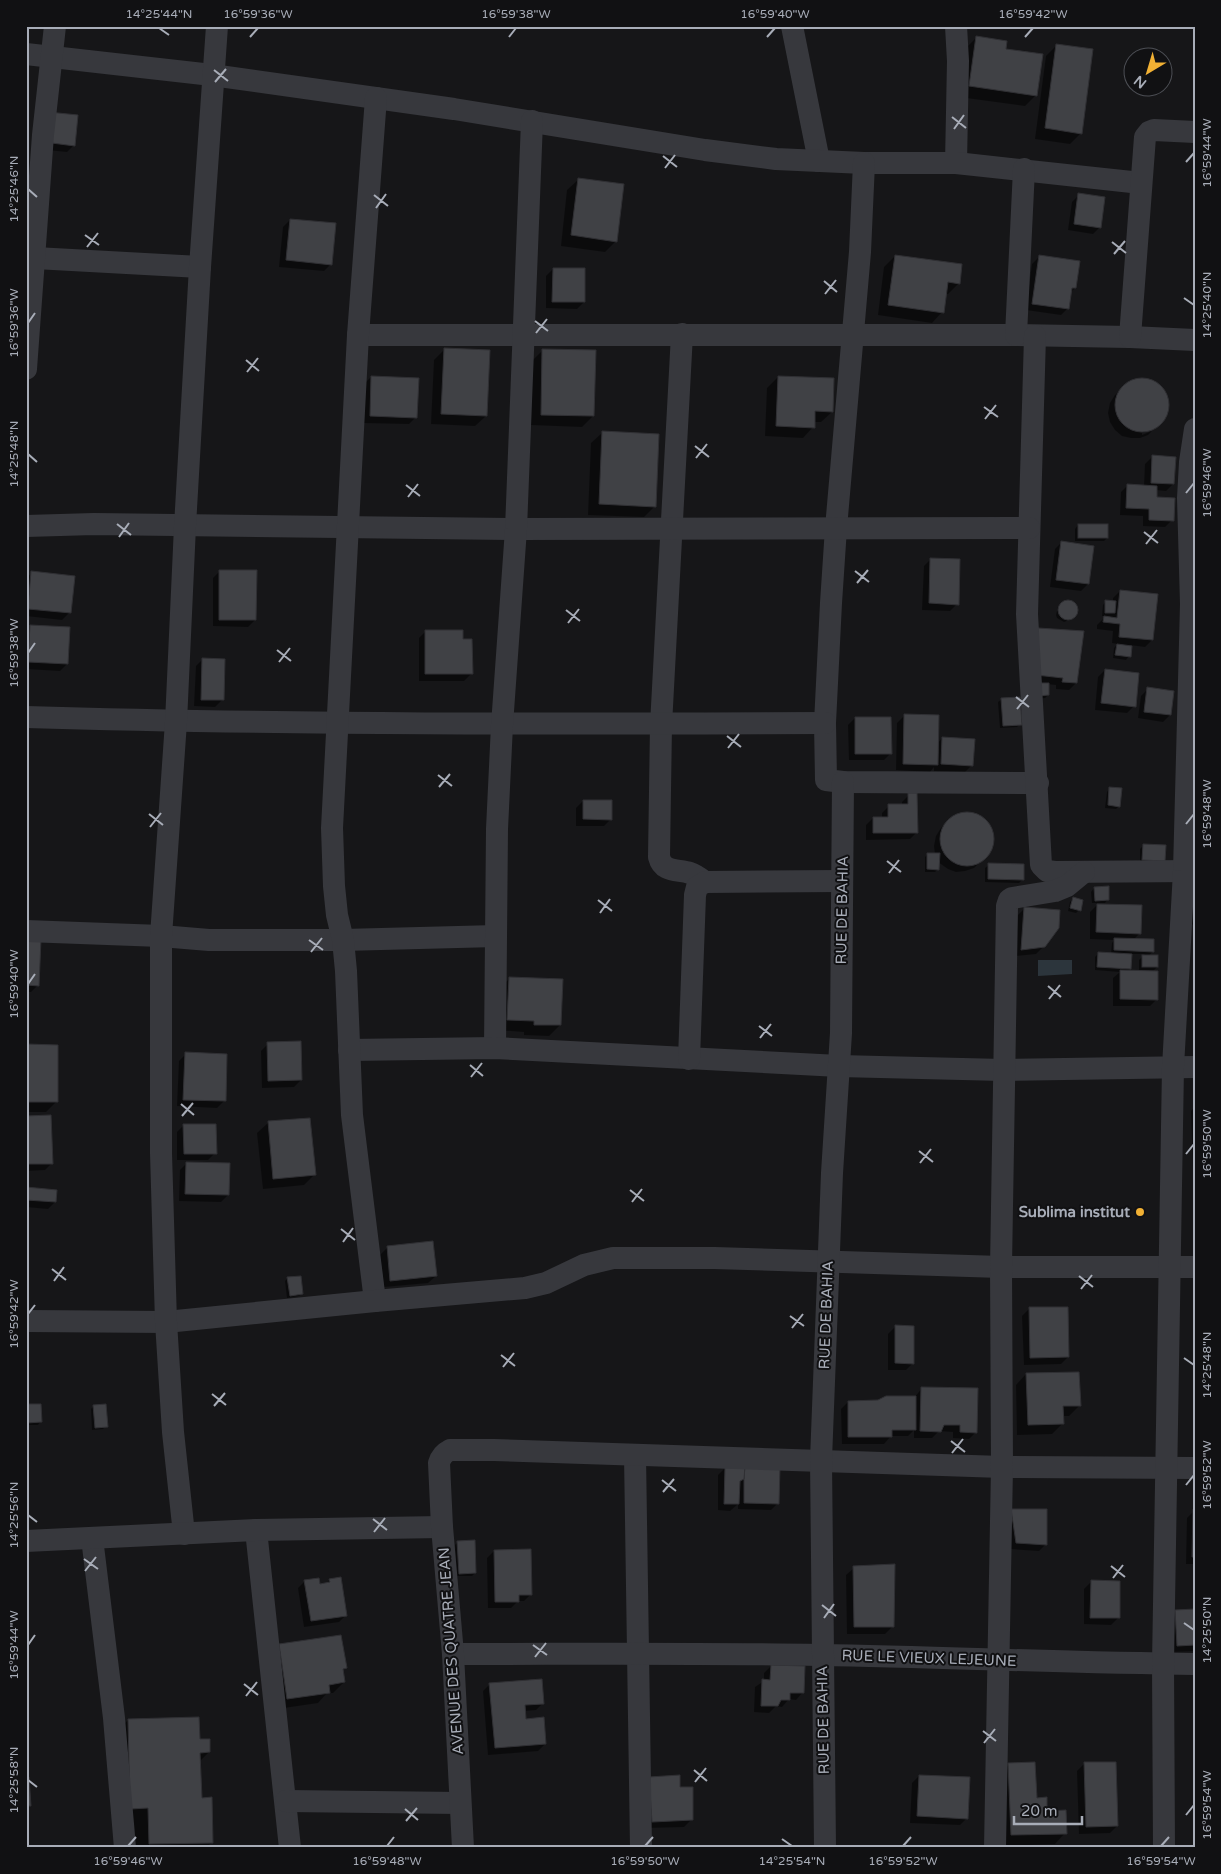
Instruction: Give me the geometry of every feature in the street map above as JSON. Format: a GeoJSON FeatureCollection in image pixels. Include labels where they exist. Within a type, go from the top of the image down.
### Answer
{"type":"FeatureCollection","features":[{"type":"Feature","properties":{"kind":"street"},"geometry":{"type":"LineString","coordinates":[[26,369],[34,258],[31,212],[55,26]]}},
{"type":"Feature","properties":{"kind":"street"},"geometry":{"type":"LineString","coordinates":[[184,1534],[173,1432],[166,1322],[161,1153],[161,936],[176,722],[200,267],[217,26]]}},
{"type":"Feature","properties":{"kind":"street"},"geometry":{"type":"LineString","coordinates":[[792,26],[819,161]]}},
{"type":"Feature","properties":{"kind":"street"},"geometry":{"type":"LineString","coordinates":[[956,26],[958,61],[956,163]]}},
{"type":"Feature","properties":{"kind":"street"},"geometry":{"type":"LineString","coordinates":[[26,54],[376,98],[532,121],[705,150],[819,161],[956,163],[1140,183]]}},
{"type":"Feature","properties":{"kind":"street"},"geometry":{"type":"LineString","coordinates":[[375,1301],[352,1116],[346,971],[334,886],[332,828],[358,335],[376,98]]}},
{"type":"Feature","properties":{"kind":"street"},"geometry":{"type":"LineString","coordinates":[[495,1048],[497,829],[502,725],[516,529],[532,121]]}},
{"type":"Feature","properties":{"kind":"street"},"geometry":{"type":"LineString","coordinates":[[1130,337],[1140,183],[1145,138],[1149,132],[1160,130],[1195,132]]}},
{"type":"Feature","properties":{"kind":"street"},"geometry":{"type":"LineString","coordinates":[[864,163],[860,252],[836,528],[825,723],[826,780],[843,782],[1038,783]]}},
{"type":"Feature","properties":{"kind":"street"},"geometry":{"type":"LineString","coordinates":[[1024,169],[1029,528],[1027,614],[1038,783],[1040,860],[1042,867],[1051,872],[1190,871]]}},
{"type":"Feature","properties":{"kind":"street"},"geometry":{"type":"LineString","coordinates":[[34,258],[200,267]]}},
{"type":"Feature","properties":{"kind":"street"},"geometry":{"type":"LineString","coordinates":[[682,334],[661,725],[660,862],[666,868],[689,872],[705,882]]}},
{"type":"Feature","properties":{"kind":"street"},"geometry":{"type":"LineString","coordinates":[[358,335],[1025,336],[1195,340]]}},
{"type":"Feature","properties":{"kind":"street"},"geometry":{"type":"LineString","coordinates":[[1164,1848],[1163,1664],[1166,1468],[1171,1267],[1184,1067],[1190,871],[1193,604],[1188,498],[1190,462],[1195,429]]}},
{"type":"Feature","properties":{"kind":"street"},"geometry":{"type":"LineString","coordinates":[[26,526],[94,524],[516,529],[1029,528]]}},
{"type":"Feature","properties":{"kind":"street"},"geometry":{"type":"LineString","coordinates":[[26,717],[176,722],[502,725],[825,723]]}},
{"type":"Feature","properties":{"kind":"street","name":"RUE DE BAHIA"},"geometry":{"type":"LineString","coordinates":[[825,1848],[821,1460],[828,1262],[839,1066],[843,782]]}},
{"type":"Feature","properties":{"kind":"street"},"geometry":{"type":"LineString","coordinates":[[995,1848],[1002,1467],[1001,1267],[1005,933],[1009,900],[1017,896],[1055,891],[1067,886],[1084,872]]}},
{"type":"Feature","properties":{"kind":"street"},"geometry":{"type":"LineString","coordinates":[[688,1059],[694,895],[697,887],[705,882],[842,881]]}},
{"type":"Feature","properties":{"kind":"street"},"geometry":{"type":"LineString","coordinates":[[26,931],[161,936],[209,940],[343,940],[496,936]]}},
{"type":"Feature","properties":{"kind":"street"},"geometry":{"type":"LineString","coordinates":[[350,1050],[495,1048],[839,1066],[1003,1070],[1184,1067]]}},
{"type":"Feature","properties":{"kind":"street"},"geometry":{"type":"LineString","coordinates":[[26,1321],[166,1322],[526,1288],[546,1283],[584,1265],[614,1258],[714,1258],[1001,1267],[1195,1267]]}},
{"type":"Feature","properties":{"kind":"street","name":"AVENUE DES QUATRE JEAN"},"geometry":{"type":"LineString","coordinates":[[463,1848],[453,1654],[442,1527],[439,1463],[442,1455],[450,1450],[494,1450],[635,1455]]}},
{"type":"Feature","properties":{"kind":"street"},"geometry":{"type":"LineString","coordinates":[[641,1848],[635,1455],[1002,1467],[1195,1468]]}},
{"type":"Feature","properties":{"kind":"street"},"geometry":{"type":"LineString","coordinates":[[26,1541],[256,1530],[442,1527]]}},
{"type":"Feature","properties":{"kind":"street"},"geometry":{"type":"LineString","coordinates":[[256,1530],[290,1848]]}},
{"type":"Feature","properties":{"kind":"street"},"geometry":{"type":"LineString","coordinates":[[92,1538],[114,1718],[125,1848]]}},
{"type":"Feature","properties":{"kind":"street","name":"RUE LE VIEUX LEJEUNE"},"geometry":{"type":"LineString","coordinates":[[453,1654],[638,1652],[1195,1664]]}},
{"type":"Feature","properties":{"kind":"street"},"geometry":{"type":"LineString","coordinates":[[286,1801],[460,1803]]}},
{"type":"Feature","properties":{"kind":"shaded area"},"geometry":{"type":"Polygon","coordinates":[[[1038,960],[1072,960],[1072,974],[1038,976],[1038,960]]]}},
{"type":"Feature","properties":{"kind":"building"},"geometry":{"type":"Polygon","coordinates":[[[976,36],[1007,41],[1006,49],[1043,54],[1037,96],[969,86],[976,36]]]}},
{"type":"Feature","properties":{"kind":"building"},"geometry":{"type":"Polygon","coordinates":[[[1056,44],[1093,49],[1082,134],[1045,128],[1056,44]]]}},
{"type":"Feature","properties":{"kind":"building"},"geometry":{"type":"Polygon","coordinates":[[[48,112],[78,115],[75,146],[44,142],[48,112]]]}},
{"type":"Feature","properties":{"kind":"building"},"geometry":{"type":"Polygon","coordinates":[[[578,178],[624,184],[617,242],[571,235],[578,178]]]}},
{"type":"Feature","properties":{"kind":"building"},"geometry":{"type":"Polygon","coordinates":[[[1078,193],[1105,197],[1101,228],[1074,224],[1078,193]]]}},
{"type":"Feature","properties":{"kind":"building"},"geometry":{"type":"Polygon","coordinates":[[[290,219],[336,223],[332,265],[286,260],[290,219]]]}},
{"type":"Feature","properties":{"kind":"building"},"geometry":{"type":"Polygon","coordinates":[[[895,255],[962,264],[960,284],[948,282],[944,313],[888,305],[895,255]]]}},
{"type":"Feature","properties":{"kind":"building"},"geometry":{"type":"Polygon","coordinates":[[[1039,255],[1080,261],[1076,288],[1072,288],[1069,309],[1032,304],[1039,255]]]}},
{"type":"Feature","properties":{"kind":"building"},"geometry":{"type":"Polygon","coordinates":[[[553,268],[585,268],[585,302],[552,302],[553,268]]]}},
{"type":"Feature","properties":{"kind":"building"},"geometry":{"type":"Polygon","coordinates":[[[444,348],[490,350],[487,416],[441,414],[444,348]]]}},
{"type":"Feature","properties":{"kind":"building"},"geometry":{"type":"Polygon","coordinates":[[[542,349],[596,350],[594,416],[541,415],[542,349]]]}},
{"type":"Feature","properties":{"kind":"building"},"geometry":{"type":"Polygon","coordinates":[[[371,376],[419,378],[417,418],[370,416],[371,376]]]}},
{"type":"Feature","properties":{"kind":"building"},"geometry":{"type":"Polygon","coordinates":[[[778,376],[834,378],[833,412],[815,411],[815,428],[776,426],[778,376]]]}},
{"type":"Feature","properties":{"kind":"building"},"geometry":{"type":"Polygon","coordinates":[[[1142,378],[1152,380],[1161,386],[1167,395],[1169,405],[1167,415],[1161,424],[1152,430],[1142,432],[1132,430],[1123,424],[1117,415],[1115,405],[1117,395],[1123,386],[1132,380],[1142,378]]]}},
{"type":"Feature","properties":{"kind":"building"},"geometry":{"type":"Polygon","coordinates":[[[602,431],[659,434],[656,507],[599,504],[602,431]]]}},
{"type":"Feature","properties":{"kind":"building"},"geometry":{"type":"Polygon","coordinates":[[[1152,455],[1176,457],[1174,484],[1151,483],[1152,455]]]}},
{"type":"Feature","properties":{"kind":"building"},"geometry":{"type":"Polygon","coordinates":[[[1127,484],[1157,486],[1157,497],[1175,498],[1174,521],[1149,520],[1149,509],[1126,508],[1127,484]]]}},
{"type":"Feature","properties":{"kind":"building"},"geometry":{"type":"Polygon","coordinates":[[[1078,524],[1108,524],[1108,538],[1078,538],[1078,524]]]}},
{"type":"Feature","properties":{"kind":"building"},"geometry":{"type":"Polygon","coordinates":[[[1061,541],[1094,546],[1089,584],[1056,580],[1061,541]]]}},
{"type":"Feature","properties":{"kind":"building"},"geometry":{"type":"Polygon","coordinates":[[[930,558],[960,559],[959,605],[929,603],[930,558]]]}},
{"type":"Feature","properties":{"kind":"building"},"geometry":{"type":"Polygon","coordinates":[[[219,570],[257,570],[256,620],[219,620],[219,570]]]}},
{"type":"Feature","properties":{"kind":"building"},"geometry":{"type":"Polygon","coordinates":[[[31,571],[75,576],[71,613],[28,609],[31,571]]]}},
{"type":"Feature","properties":{"kind":"building"},"geometry":{"type":"Polygon","coordinates":[[[1120,590],[1158,594],[1153,640],[1119,637],[1120,624],[1103,622],[1104,616],[1117,618],[1120,590]]]}},
{"type":"Feature","properties":{"kind":"building"},"geometry":{"type":"Polygon","coordinates":[[[1068,600],[1075,603],[1078,610],[1075,617],[1068,620],[1061,617],[1058,610],[1061,603],[1068,600]]]}},
{"type":"Feature","properties":{"kind":"building"},"geometry":{"type":"Polygon","coordinates":[[[1105,600],[1116,601],[1115,613],[1105,613],[1105,600]]]}},
{"type":"Feature","properties":{"kind":"building"},"geometry":{"type":"Polygon","coordinates":[[[30,625],[70,627],[68,664],[28,662],[30,625]]]}},
{"type":"Feature","properties":{"kind":"building"},"geometry":{"type":"Polygon","coordinates":[[[1038,628],[1084,631],[1077,683],[1062,682],[1063,678],[1036,675],[1038,628]]]}},
{"type":"Feature","properties":{"kind":"building"},"geometry":{"type":"Polygon","coordinates":[[[425,630],[463,630],[463,639],[472,639],[473,674],[425,674],[425,630]]]}},
{"type":"Feature","properties":{"kind":"building"},"geometry":{"type":"Polygon","coordinates":[[[1117,644],[1132,646],[1131,657],[1115,655],[1117,644]]]}},
{"type":"Feature","properties":{"kind":"building"},"geometry":{"type":"Polygon","coordinates":[[[202,658],[225,659],[224,700],[201,700],[202,658]]]}},
{"type":"Feature","properties":{"kind":"building"},"geometry":{"type":"Polygon","coordinates":[[[1105,669],[1139,673],[1136,707],[1101,703],[1105,669]]]}},
{"type":"Feature","properties":{"kind":"building"},"geometry":{"type":"Polygon","coordinates":[[[1036,683],[1049,683],[1049,695],[1037,696],[1036,683]]]}},
{"type":"Feature","properties":{"kind":"building"},"geometry":{"type":"Polygon","coordinates":[[[1147,687],[1174,691],[1171,715],[1144,712],[1147,687]]]}},
{"type":"Feature","properties":{"kind":"building"},"geometry":{"type":"Polygon","coordinates":[[[1020,697],[1022,725],[1003,726],[1001,698],[1020,697]]]}},
{"type":"Feature","properties":{"kind":"building"},"geometry":{"type":"Polygon","coordinates":[[[904,714],[939,715],[938,765],[903,764],[904,714]]]}},
{"type":"Feature","properties":{"kind":"building"},"geometry":{"type":"Polygon","coordinates":[[[855,717],[891,717],[892,754],[855,754],[855,717]]]}},
{"type":"Feature","properties":{"kind":"building"},"geometry":{"type":"Polygon","coordinates":[[[942,737],[975,739],[973,766],[941,764],[942,737]]]}},
{"type":"Feature","properties":{"kind":"building"},"geometry":{"type":"Polygon","coordinates":[[[1109,787],[1122,788],[1120,807],[1108,805],[1109,787]]]}},
{"type":"Feature","properties":{"kind":"building"},"geometry":{"type":"Polygon","coordinates":[[[908,793],[917,793],[918,833],[873,833],[873,817],[888,817],[888,804],[908,804],[908,793]]]}},
{"type":"Feature","properties":{"kind":"building"},"geometry":{"type":"Polygon","coordinates":[[[583,800],[612,800],[612,820],[583,819],[583,800]]]}},
{"type":"Feature","properties":{"kind":"building"},"geometry":{"type":"Polygon","coordinates":[[[967,812],[977,814],[986,820],[992,829],[994,839],[992,849],[986,858],[977,864],[967,866],[957,864],[948,858],[942,849],[940,839],[942,829],[948,820],[957,814],[967,812]]]}},
{"type":"Feature","properties":{"kind":"building"},"geometry":{"type":"Polygon","coordinates":[[[1143,844],[1166,845],[1165,861],[1142,860],[1143,844]]]}},
{"type":"Feature","properties":{"kind":"building"},"geometry":{"type":"Polygon","coordinates":[[[927,853],[940,853],[939,870],[927,869],[927,853]]]}},
{"type":"Feature","properties":{"kind":"building"},"geometry":{"type":"Polygon","coordinates":[[[988,863],[1024,864],[1024,880],[988,879],[988,863]]]}},
{"type":"Feature","properties":{"kind":"building"},"geometry":{"type":"Polygon","coordinates":[[[1109,886],[1109,900],[1095,901],[1094,887],[1109,886]]]}},
{"type":"Feature","properties":{"kind":"building"},"geometry":{"type":"Polygon","coordinates":[[[1073,897],[1083,900],[1081,911],[1070,908],[1073,897]]]}},
{"type":"Feature","properties":{"kind":"building"},"geometry":{"type":"Polygon","coordinates":[[[1097,904],[1142,905],[1141,934],[1096,932],[1097,904]]]}},
{"type":"Feature","properties":{"kind":"building"},"geometry":{"type":"Polygon","coordinates":[[[1024,907],[1060,910],[1059,928],[1045,947],[1021,950],[1024,907]]]}},
{"type":"Feature","properties":{"kind":"building"},"geometry":{"type":"Polygon","coordinates":[[[26,938],[41,939],[39,986],[26,985],[26,938]]]}},
{"type":"Feature","properties":{"kind":"building"},"geometry":{"type":"Polygon","coordinates":[[[1114,938],[1154,939],[1154,952],[1114,950],[1114,938]]]}},
{"type":"Feature","properties":{"kind":"building"},"geometry":{"type":"Polygon","coordinates":[[[1098,952],[1132,954],[1131,969],[1097,967],[1098,952]]]}},
{"type":"Feature","properties":{"kind":"building"},"geometry":{"type":"Polygon","coordinates":[[[1142,955],[1158,955],[1158,967],[1142,967],[1142,955]]]}},
{"type":"Feature","properties":{"kind":"building"},"geometry":{"type":"Polygon","coordinates":[[[1120,970],[1158,971],[1158,1000],[1120,999],[1120,970]]]}},
{"type":"Feature","properties":{"kind":"building"},"geometry":{"type":"Polygon","coordinates":[[[509,977],[563,979],[561,1025],[534,1025],[534,1021],[507,1020],[509,977]]]}},
{"type":"Feature","properties":{"kind":"building"},"geometry":{"type":"Polygon","coordinates":[[[301,1041],[302,1080],[268,1081],[267,1042],[301,1041]]]}},
{"type":"Feature","properties":{"kind":"building"},"geometry":{"type":"Polygon","coordinates":[[[26,1044],[58,1045],[58,1102],[26,1102],[26,1044]]]}},
{"type":"Feature","properties":{"kind":"building"},"geometry":{"type":"Polygon","coordinates":[[[185,1052],[227,1054],[226,1101],[183,1100],[185,1052]]]}},
{"type":"Feature","properties":{"kind":"building"},"geometry":{"type":"Polygon","coordinates":[[[51,1115],[53,1164],[26,1164],[26,1116],[51,1115]]]}},
{"type":"Feature","properties":{"kind":"building"},"geometry":{"type":"Polygon","coordinates":[[[310,1118],[316,1175],[273,1179],[268,1121],[310,1118]]]}},
{"type":"Feature","properties":{"kind":"building"},"geometry":{"type":"Polygon","coordinates":[[[183,1124],[216,1124],[217,1154],[184,1154],[183,1124]]]}},
{"type":"Feature","properties":{"kind":"building"},"geometry":{"type":"Polygon","coordinates":[[[186,1162],[230,1163],[229,1195],[185,1194],[186,1162]]]}},
{"type":"Feature","properties":{"kind":"building"},"geometry":{"type":"Polygon","coordinates":[[[26,1187],[57,1190],[56,1202],[26,1200],[26,1187]]]}},
{"type":"Feature","properties":{"kind":"building"},"geometry":{"type":"Polygon","coordinates":[[[433,1241],[437,1276],[390,1281],[387,1246],[433,1241]]]}},
{"type":"Feature","properties":{"kind":"building"},"geometry":{"type":"Polygon","coordinates":[[[301,1276],[303,1294],[290,1296],[287,1277],[301,1276]]]}},
{"type":"Feature","properties":{"kind":"building"},"geometry":{"type":"Polygon","coordinates":[[[1029,1307],[1068,1307],[1069,1357],[1030,1358],[1029,1307]]]}},
{"type":"Feature","properties":{"kind":"building"},"geometry":{"type":"Polygon","coordinates":[[[895,1325],[914,1326],[914,1364],[895,1363],[895,1325]]]}},
{"type":"Feature","properties":{"kind":"building"},"geometry":{"type":"Polygon","coordinates":[[[1079,1372],[1081,1406],[1063,1406],[1064,1424],[1028,1425],[1026,1373],[1079,1372]]]}},
{"type":"Feature","properties":{"kind":"building"},"geometry":{"type":"Polygon","coordinates":[[[921,1387],[978,1388],[977,1433],[960,1432],[960,1425],[944,1425],[941,1432],[920,1431],[921,1387]]]}},
{"type":"Feature","properties":{"kind":"building"},"geometry":{"type":"Polygon","coordinates":[[[886,1396],[916,1396],[916,1430],[892,1430],[892,1437],[848,1437],[848,1401],[878,1400],[886,1396]]]}},
{"type":"Feature","properties":{"kind":"building"},"geometry":{"type":"Polygon","coordinates":[[[26,1404],[41,1404],[42,1422],[26,1423],[26,1404]]]}},
{"type":"Feature","properties":{"kind":"building"},"geometry":{"type":"Polygon","coordinates":[[[106,1404],[108,1427],[95,1428],[93,1405],[106,1404]]]}},
{"type":"Feature","properties":{"kind":"building"},"geometry":{"type":"Polygon","coordinates":[[[745,1465],[780,1466],[779,1504],[744,1503],[745,1465]]]}},
{"type":"Feature","properties":{"kind":"building"},"geometry":{"type":"Polygon","coordinates":[[[745,1465],[744,1479],[740,1481],[739,1504],[724,1504],[725,1467],[745,1465]]]}},
{"type":"Feature","properties":{"kind":"building"},"geometry":{"type":"Polygon","coordinates":[[[1011,1509],[1047,1509],[1047,1545],[1016,1543],[1011,1509]]]}},
{"type":"Feature","properties":{"kind":"building"},"geometry":{"type":"Polygon","coordinates":[[[1193,1509],[1195,1509],[1195,1557],[1192,1557],[1193,1509]]]}},
{"type":"Feature","properties":{"kind":"building"},"geometry":{"type":"Polygon","coordinates":[[[475,1540],[476,1573],[459,1574],[457,1541],[475,1540]]]}},
{"type":"Feature","properties":{"kind":"building"},"geometry":{"type":"Polygon","coordinates":[[[531,1549],[532,1595],[519,1595],[519,1602],[495,1602],[494,1550],[531,1549]]]}},
{"type":"Feature","properties":{"kind":"building"},"geometry":{"type":"Polygon","coordinates":[[[895,1564],[894,1627],[854,1627],[853,1566],[895,1564]]]}},
{"type":"Feature","properties":{"kind":"building"},"geometry":{"type":"Polygon","coordinates":[[[341,1577],[347,1616],[311,1621],[304,1580],[319,1578],[320,1584],[330,1582],[329,1579],[341,1577]]]}},
{"type":"Feature","properties":{"kind":"building"},"geometry":{"type":"Polygon","coordinates":[[[1091,1580],[1120,1581],[1120,1618],[1090,1618],[1091,1580]]]}},
{"type":"Feature","properties":{"kind":"building"},"geometry":{"type":"Polygon","coordinates":[[[1195,1609],[1195,1645],[1177,1646],[1175,1610],[1195,1609]]]}},
{"type":"Feature","properties":{"kind":"building"},"geometry":{"type":"Polygon","coordinates":[[[341,1635],[347,1668],[343,1669],[345,1682],[329,1685],[330,1693],[287,1699],[279,1644],[341,1635]]]}},
{"type":"Feature","properties":{"kind":"building"},"geometry":{"type":"Polygon","coordinates":[[[771,1665],[805,1666],[804,1693],[790,1693],[790,1700],[781,1700],[778,1706],[761,1706],[762,1679],[770,1680],[771,1665]]]}},
{"type":"Feature","properties":{"kind":"building"},"geometry":{"type":"Polygon","coordinates":[[[542,1679],[544,1704],[525,1705],[526,1719],[544,1717],[546,1744],[495,1748],[489,1683],[542,1679]]]}},
{"type":"Feature","properties":{"kind":"building"},"geometry":{"type":"Polygon","coordinates":[[[199,1717],[200,1739],[210,1739],[210,1752],[200,1753],[202,1798],[212,1797],[213,1843],[149,1844],[148,1808],[130,1809],[128,1719],[199,1717]]]}},
{"type":"Feature","properties":{"kind":"building"},"geometry":{"type":"Polygon","coordinates":[[[1035,1762],[1037,1798],[1047,1797],[1047,1811],[1066,1810],[1067,1834],[1011,1835],[1008,1763],[1035,1762]]]}},
{"type":"Feature","properties":{"kind":"building"},"geometry":{"type":"Polygon","coordinates":[[[1084,1762],[1116,1762],[1118,1826],[1086,1827],[1084,1762]]]}},
{"type":"Feature","properties":{"kind":"building"},"geometry":{"type":"Polygon","coordinates":[[[680,1775],[680,1787],[693,1787],[693,1820],[652,1822],[649,1777],[680,1775]]]}},
{"type":"Feature","properties":{"kind":"building"},"geometry":{"type":"Polygon","coordinates":[[[919,1775],[970,1777],[968,1819],[917,1816],[919,1775]]]}},
{"type":"Feature","properties":{"kind":"building"},"geometry":{"type":"Polygon","coordinates":[[[26,1777],[29,1777],[31,1806],[26,1806],[26,1777]]]}},
{"type":"Feature","properties":{"kind":"place","name":"Sublima institut"},"geometry":{"type":"Point","coordinates":[1140,1212]}}]}
